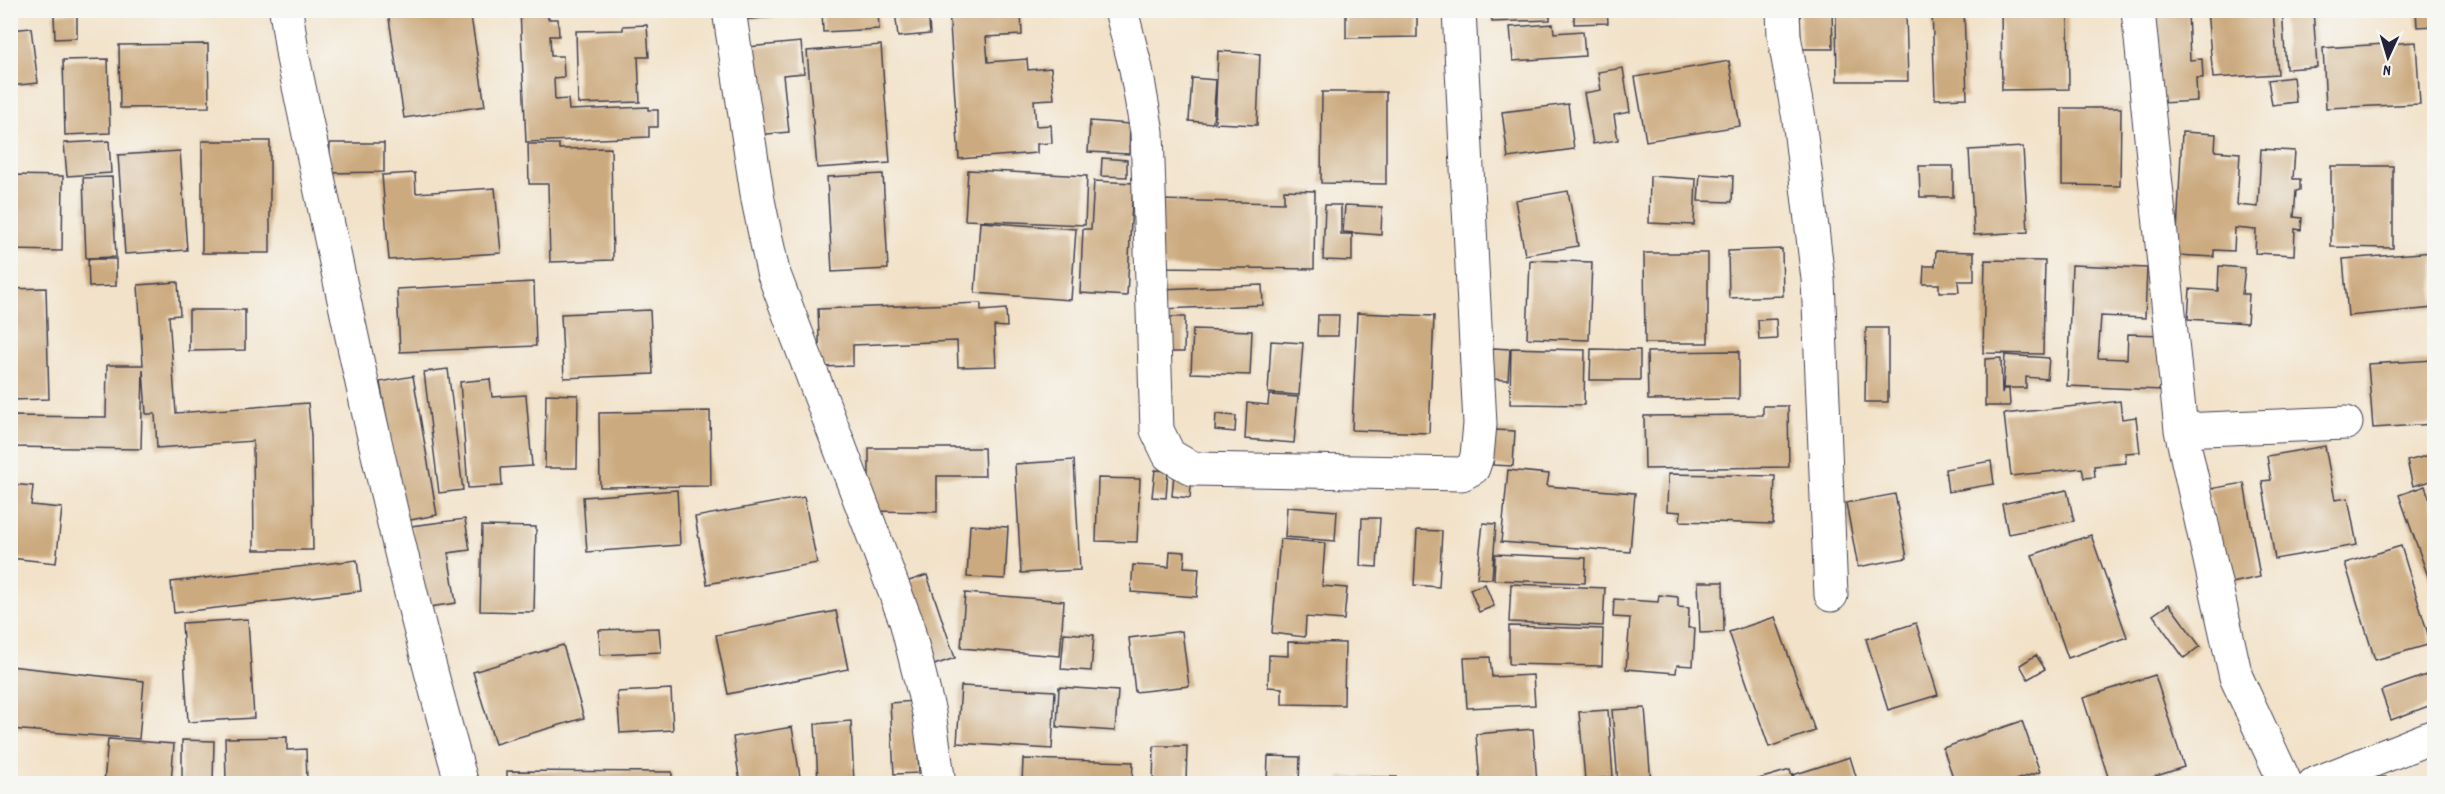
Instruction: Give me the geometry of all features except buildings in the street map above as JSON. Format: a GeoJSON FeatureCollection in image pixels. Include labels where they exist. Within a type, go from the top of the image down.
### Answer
{"type":"FeatureCollection","features":[{"type":"Feature","properties":{"kind":"street"},"geometry":{"type":"LineString","coordinates":[[286,10],[293,58],[364,397],[437,696],[462,783]]}},
{"type":"Feature","properties":{"kind":"street"},"geometry":{"type":"LineString","coordinates":[[729,10],[756,189],[773,272],[906,621],[929,713],[939,783]]}},
{"type":"Feature","properties":{"kind":"street"},"geometry":{"type":"LineString","coordinates":[[1121,10],[1136,69],[1147,132],[1157,430],[1169,455],[1193,469],[1462,474],[1473,468],[1477,456],[1480,424],[1459,10]]}},
{"type":"Feature","properties":{"kind":"street"},"geometry":{"type":"LineString","coordinates":[[1783,10],[1784,36],[1799,119],[1818,279],[1830,595]]}},
{"type":"Feature","properties":{"kind":"street"},"geometry":{"type":"LineString","coordinates":[[2138,10],[2181,430],[2236,677],[2286,783]]}},
{"type":"Feature","properties":{"kind":"street"},"geometry":{"type":"LineString","coordinates":[[2181,430],[2346,423]]}},
{"type":"Feature","properties":{"kind":"street"},"geometry":{"type":"LineString","coordinates":[[2314,783],[2434,736]]}}]}
